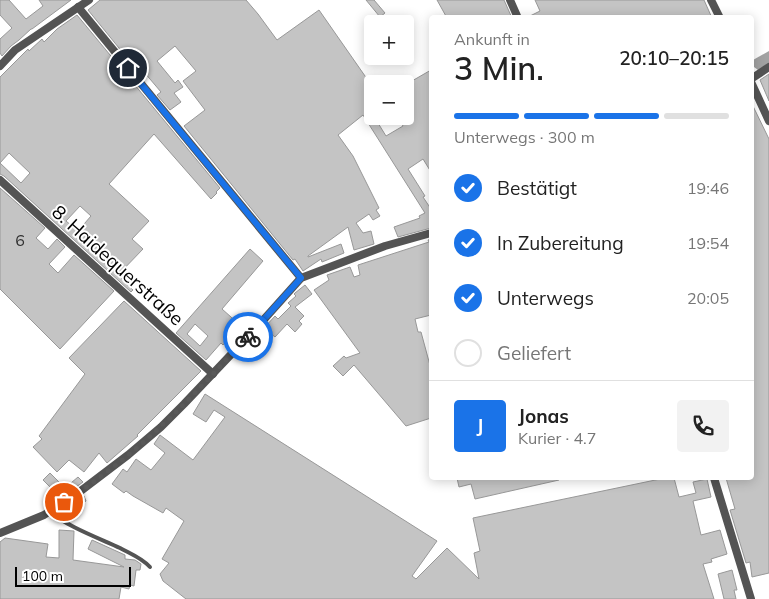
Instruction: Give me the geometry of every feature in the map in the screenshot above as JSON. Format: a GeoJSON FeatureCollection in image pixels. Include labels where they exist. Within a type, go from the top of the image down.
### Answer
{"type":"FeatureCollection","features":[{"type":"Feature","properties":{"kind":"street"},"geometry":{"type":"LineString","coordinates":[[0,66],[16,50],[89,0]]}},
{"type":"Feature","properties":{"kind":"street"},"geometry":{"type":"LineString","coordinates":[[510,0],[517,15]]}},
{"type":"Feature","properties":{"kind":"street"},"geometry":{"type":"LineString","coordinates":[[711,0],[718,15]]}},
{"type":"Feature","properties":{"kind":"street"},"geometry":{"type":"LineString","coordinates":[[78,7],[301,278]]}},
{"type":"Feature","properties":{"kind":"street"},"geometry":{"type":"LineString","coordinates":[[754,79],[769,67]]}},
{"type":"Feature","properties":{"kind":"street"},"geometry":{"type":"LineString","coordinates":[[754,88],[769,121]]}},
{"type":"Feature","properties":{"kind":"street","name":"8. Haidequerstraße"},"geometry":{"type":"LineString","coordinates":[[0,180],[213,374]]}},
{"type":"Feature","properties":{"kind":"street"},"geometry":{"type":"LineString","coordinates":[[0,533],[44,515],[78,493],[134,450],[161,427],[213,374],[301,278],[385,246],[429,234]]}},
{"type":"Feature","properties":{"kind":"street"},"geometry":{"type":"LineString","coordinates":[[715,480],[751,599]]}},
{"type":"Feature","properties":{"kind":"lane"},"geometry":{"type":"LineString","coordinates":[[50,511],[56,517],[80,530],[140,558],[150,567]]}},
{"type":"Feature","properties":{"kind":"shaded area"},"geometry":{"type":"Polygon","coordinates":[[[769,51],[769,63],[758,70],[754,67],[754,59],[769,51]]]}},
{"type":"Feature","properties":{"kind":"building"},"geometry":{"type":"Polygon","coordinates":[[[0,0],[9,0],[26,19],[43,6],[39,0],[71,0],[31,29],[2,56],[0,53],[0,39],[12,28],[0,15],[0,0]]]}},
{"type":"Feature","properties":{"kind":"building"},"geometry":{"type":"Polygon","coordinates":[[[100,0],[246,0],[277,40],[319,10],[364,75],[364,117],[363,115],[338,135],[353,156],[379,208],[376,210],[380,216],[373,220],[369,214],[356,223],[363,233],[371,231],[374,244],[354,250],[348,227],[308,257],[341,244],[344,253],[322,262],[321,259],[303,271],[184,126],[205,110],[183,81],[196,71],[175,46],[157,61],[175,83],[178,80],[183,87],[174,93],[181,102],[170,110],[157,95],[161,92],[144,72],[141,75],[88,10],[100,0]]]}},
{"type":"Feature","properties":{"kind":"building"},"geometry":{"type":"Polygon","coordinates":[[[366,0],[374,0],[385,13],[378,15],[366,0]]]}},
{"type":"Feature","properties":{"kind":"building"},"geometry":{"type":"Polygon","coordinates":[[[437,0],[504,0],[511,15],[445,15],[437,0]]]}},
{"type":"Feature","properties":{"kind":"building"},"geometry":{"type":"Polygon","coordinates":[[[535,0],[704,0],[711,15],[532,15],[540,11],[535,0]]]}},
{"type":"Feature","properties":{"kind":"building"},"geometry":{"type":"Polygon","coordinates":[[[77,15],[220,188],[211,199],[154,134],[109,184],[149,221],[132,239],[143,249],[118,275],[133,290],[131,292],[0,174],[0,163],[0,77],[28,49],[29,51],[42,39],[44,42],[57,29],[77,15]],[[9,153],[0,163],[21,183],[30,173],[9,153]],[[80,206],[66,221],[78,231],[91,216],[80,206]]]}},
{"type":"Feature","properties":{"kind":"building"},"geometry":{"type":"Polygon","coordinates":[[[429,71],[429,169],[423,159],[408,169],[429,206],[429,229],[398,237],[394,227],[420,218],[419,216],[425,213],[369,125],[379,125],[386,136],[402,125],[414,125],[414,80],[429,71]]]}},
{"type":"Feature","properties":{"kind":"building"},"geometry":{"type":"Polygon","coordinates":[[[769,74],[769,101],[760,80],[769,74]]]}},
{"type":"Feature","properties":{"kind":"building"},"geometry":{"type":"Polygon","coordinates":[[[754,108],[769,139],[769,573],[752,577],[750,562],[746,563],[730,510],[735,509],[727,480],[754,480],[754,108]]]}},
{"type":"Feature","properties":{"kind":"building"},"geometry":{"type":"Polygon","coordinates":[[[0,188],[45,228],[36,238],[48,249],[57,239],[65,247],[49,264],[58,273],[74,255],[114,291],[60,349],[0,289],[0,188]]]}},
{"type":"Feature","properties":{"kind":"building"},"geometry":{"type":"Polygon","coordinates":[[[429,242],[429,316],[415,319],[418,332],[421,332],[429,362],[429,419],[406,426],[354,365],[343,376],[333,366],[344,356],[346,358],[360,353],[314,290],[329,280],[327,275],[350,267],[354,277],[360,275],[358,265],[429,242]]]}},
{"type":"Feature","properties":{"kind":"building"},"geometry":{"type":"Polygon","coordinates":[[[250,249],[263,261],[222,309],[240,325],[223,345],[221,343],[206,360],[176,333],[250,249]],[[195,324],[187,334],[200,346],[208,336],[195,324]]]}},
{"type":"Feature","properties":{"kind":"building"},"geometry":{"type":"Polygon","coordinates":[[[305,285],[312,294],[295,307],[304,316],[299,321],[302,324],[295,332],[287,324],[275,337],[264,328],[275,316],[278,319],[291,306],[288,303],[296,296],[294,294],[305,285]]]}},
{"type":"Feature","properties":{"kind":"building"},"geometry":{"type":"Polygon","coordinates":[[[124,301],[201,371],[138,436],[107,463],[99,453],[84,472],[69,460],[57,472],[33,447],[42,439],[39,436],[85,374],[69,358],[124,301]]]}},
{"type":"Feature","properties":{"kind":"building"},"geometry":{"type":"Polygon","coordinates":[[[205,394],[437,541],[412,576],[416,579],[447,548],[479,579],[474,553],[480,551],[473,518],[655,480],[675,480],[679,497],[696,493],[693,482],[707,480],[711,497],[693,501],[701,535],[720,530],[727,554],[711,559],[712,562],[703,564],[714,599],[186,599],[163,581],[160,574],[169,563],[162,559],[184,521],[166,508],[163,513],[126,491],[124,493],[112,484],[123,469],[127,472],[136,459],[151,470],[165,453],[154,444],[160,435],[193,460],[225,417],[214,410],[206,422],[193,414],[205,394]]]}},
{"type":"Feature","properties":{"kind":"building"},"geometry":{"type":"Polygon","coordinates":[[[50,473],[65,488],[78,477],[83,482],[61,498],[43,480],[50,473]]]}},
{"type":"Feature","properties":{"kind":"building"},"geometry":{"type":"Polygon","coordinates":[[[457,480],[559,480],[475,499],[471,484],[459,487],[457,480]]]}},
{"type":"Feature","properties":{"kind":"building"},"geometry":{"type":"Polygon","coordinates":[[[84,496],[86,501],[66,514],[63,509],[84,496]]]}},
{"type":"Feature","properties":{"kind":"building"},"geometry":{"type":"Polygon","coordinates":[[[59,530],[74,531],[73,560],[124,567],[88,549],[92,540],[125,555],[125,559],[135,560],[141,564],[140,570],[136,570],[134,586],[130,585],[129,589],[121,587],[119,599],[0,599],[0,542],[5,538],[48,544],[46,557],[59,558],[59,530]]]}},
{"type":"Feature","properties":{"kind":"building"},"geometry":{"type":"Polygon","coordinates":[[[732,570],[737,590],[734,590],[736,599],[724,599],[718,574],[732,570]]]}},
{"type":"Feature","properties":{"kind":"way so far"},"geometry":{"type":"LineString","coordinates":[[64,502],[128,455],[161,427],[248,337]]}},
{"type":"Feature","properties":{"kind":"route"},"geometry":{"type":"LineString","coordinates":[[128,68],[301,278],[248,337]]}}]}
